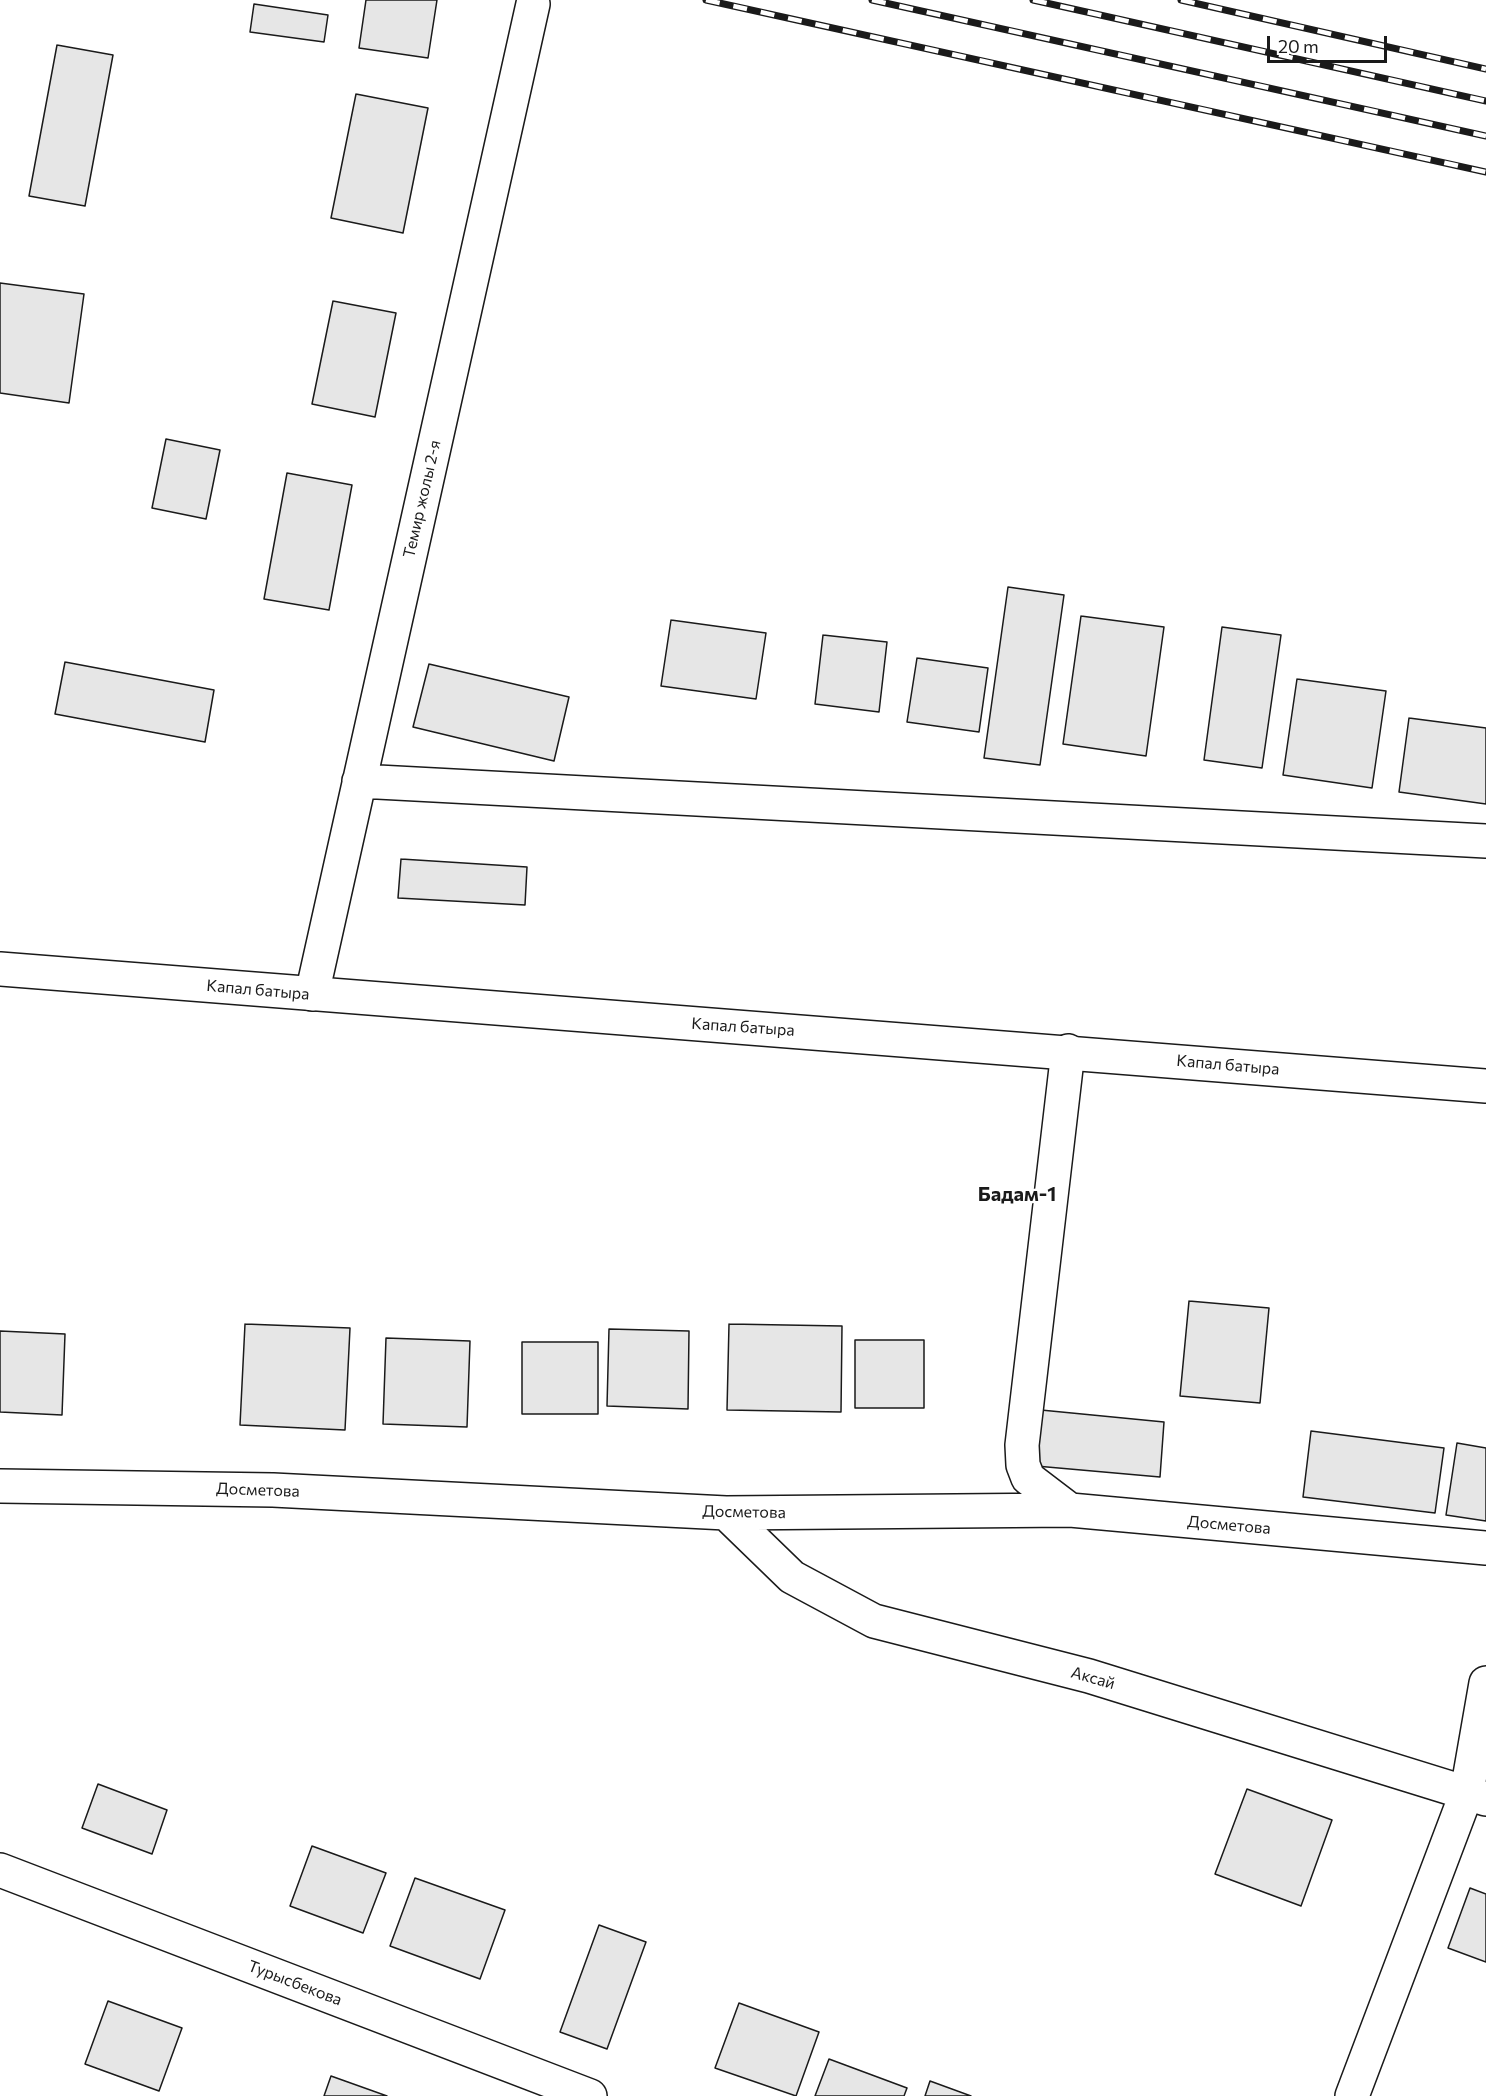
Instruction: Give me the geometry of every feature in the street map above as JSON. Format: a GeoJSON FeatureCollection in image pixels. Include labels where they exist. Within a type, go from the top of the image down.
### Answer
{"type":"FeatureCollection","features":[{"type":"Feature","properties":{"kind":"street","name":"Темир жолы 2-я"},"geometry":{"type":"LineString","coordinates":[[312,994],[533,4]]}},
{"type":"Feature","properties":{"kind":"street"},"geometry":{"type":"LineString","coordinates":[[359,781],[1486,842]]}},
{"type":"Feature","properties":{"kind":"street","name":"Капал батыра"},"geometry":{"type":"LineString","coordinates":[[0,969],[1068,1051],[1486,1086]]}},
{"type":"Feature","properties":{"kind":"street"},"geometry":{"type":"LineString","coordinates":[[1068,1051],[1022,1444],[1023,1465],[1028,1478],[1070,1510]]}},
{"type":"Feature","properties":{"kind":"street","name":"Досметова"},"geometry":{"type":"LineString","coordinates":[[0,1486],[273,1490],[726,1513],[1070,1510],[1486,1548]]}},
{"type":"Feature","properties":{"kind":"street","name":"Аксай"},"geometry":{"type":"LineString","coordinates":[[726,1513],[792,1577],[874,1621],[1089,1676],[1477,1795]]}},
{"type":"Feature","properties":{"kind":"street"},"geometry":{"type":"LineString","coordinates":[[1353,2096],[1477,1795],[1486,1683]]}},
{"type":"Feature","properties":{"kind":"street","name":"Турысбекова"},"geometry":{"type":"LineString","coordinates":[[0,1870],[590,2096]]}},
{"type":"Feature","properties":{"kind":"building"},"geometry":{"type":"Polygon","coordinates":[[[366,0],[437,0],[428,58],[359,48],[366,0]]]}},
{"type":"Feature","properties":{"kind":"building"},"geometry":{"type":"Polygon","coordinates":[[[254,4],[328,15],[324,42],[250,32],[254,4]]]}},
{"type":"Feature","properties":{"kind":"building"},"geometry":{"type":"Polygon","coordinates":[[[57,45],[113,55],[85,206],[29,196],[57,45]]]}},
{"type":"Feature","properties":{"kind":"building"},"geometry":{"type":"Polygon","coordinates":[[[356,94],[428,108],[403,233],[331,218],[356,94]]]}},
{"type":"Feature","properties":{"kind":"building"},"geometry":{"type":"Polygon","coordinates":[[[0,283],[84,294],[69,403],[0,393],[0,283]]]}},
{"type":"Feature","properties":{"kind":"building"},"geometry":{"type":"Polygon","coordinates":[[[333,301],[396,313],[375,417],[312,404],[333,301]]]}},
{"type":"Feature","properties":{"kind":"building"},"geometry":{"type":"Polygon","coordinates":[[[166,439],[220,450],[206,519],[152,508],[166,439]]]}},
{"type":"Feature","properties":{"kind":"building"},"geometry":{"type":"Polygon","coordinates":[[[287,473],[352,485],[329,610],[264,599],[287,473]]]}},
{"type":"Feature","properties":{"kind":"building"},"geometry":{"type":"Polygon","coordinates":[[[1008,587],[1064,595],[1040,765],[984,758],[1008,587]]]}},
{"type":"Feature","properties":{"kind":"building"},"geometry":{"type":"Polygon","coordinates":[[[1081,616],[1164,627],[1146,756],[1063,744],[1081,616]]]}},
{"type":"Feature","properties":{"kind":"building"},"geometry":{"type":"Polygon","coordinates":[[[671,620],[766,633],[756,699],[661,686],[671,620]]]}},
{"type":"Feature","properties":{"kind":"building"},"geometry":{"type":"Polygon","coordinates":[[[1222,627],[1281,635],[1262,768],[1204,760],[1222,627]]]}},
{"type":"Feature","properties":{"kind":"building"},"geometry":{"type":"Polygon","coordinates":[[[823,635],[887,642],[879,712],[815,704],[823,635]]]}},
{"type":"Feature","properties":{"kind":"building"},"geometry":{"type":"Polygon","coordinates":[[[917,658],[988,668],[979,732],[907,722],[917,658]]]}},
{"type":"Feature","properties":{"kind":"building"},"geometry":{"type":"Polygon","coordinates":[[[65,662],[214,690],[205,742],[55,714],[65,662]]]}},
{"type":"Feature","properties":{"kind":"building"},"geometry":{"type":"Polygon","coordinates":[[[429,664],[569,697],[554,761],[413,727],[429,664]]]}},
{"type":"Feature","properties":{"kind":"building"},"geometry":{"type":"Polygon","coordinates":[[[1297,679],[1386,691],[1372,788],[1283,775],[1297,679]]]}},
{"type":"Feature","properties":{"kind":"building"},"geometry":{"type":"Polygon","coordinates":[[[1409,718],[1486,728],[1486,804],[1399,792],[1409,718]]]}},
{"type":"Feature","properties":{"kind":"building"},"geometry":{"type":"Polygon","coordinates":[[[401,859],[527,867],[525,905],[398,898],[401,859]]]}},
{"type":"Feature","properties":{"kind":"building"},"geometry":{"type":"Polygon","coordinates":[[[1189,1301],[1269,1308],[1260,1403],[1180,1396],[1189,1301]]]}},
{"type":"Feature","properties":{"kind":"building"},"geometry":{"type":"Polygon","coordinates":[[[245,1324],[350,1328],[345,1430],[240,1425],[245,1324]]]}},
{"type":"Feature","properties":{"kind":"building"},"geometry":{"type":"Polygon","coordinates":[[[729,1324],[842,1326],[841,1412],[727,1410],[729,1324]]]}},
{"type":"Feature","properties":{"kind":"building"},"geometry":{"type":"Polygon","coordinates":[[[609,1329],[689,1331],[688,1409],[607,1406],[609,1329]]]}},
{"type":"Feature","properties":{"kind":"building"},"geometry":{"type":"Polygon","coordinates":[[[0,1331],[65,1334],[62,1415],[0,1412],[0,1331]]]}},
{"type":"Feature","properties":{"kind":"building"},"geometry":{"type":"Polygon","coordinates":[[[386,1338],[470,1341],[467,1427],[383,1424],[386,1338]]]}},
{"type":"Feature","properties":{"kind":"building"},"geometry":{"type":"Polygon","coordinates":[[[855,1340],[924,1340],[924,1408],[855,1408],[855,1340]]]}},
{"type":"Feature","properties":{"kind":"building"},"geometry":{"type":"Polygon","coordinates":[[[522,1342],[598,1342],[598,1414],[522,1414],[522,1342]]]}},
{"type":"Feature","properties":{"kind":"building"},"geometry":{"type":"Polygon","coordinates":[[[1041,1410],[1164,1422],[1160,1477],[1036,1466],[1041,1410]]]}},
{"type":"Feature","properties":{"kind":"building"},"geometry":{"type":"Polygon","coordinates":[[[1311,1431],[1444,1448],[1435,1513],[1303,1497],[1311,1431]]]}},
{"type":"Feature","properties":{"kind":"building"},"geometry":{"type":"Polygon","coordinates":[[[1457,1443],[1486,1448],[1486,1521],[1446,1515],[1457,1443]]]}},
{"type":"Feature","properties":{"kind":"building"},"geometry":{"type":"Polygon","coordinates":[[[98,1784],[167,1810],[152,1854],[82,1828],[98,1784]]]}},
{"type":"Feature","properties":{"kind":"building"},"geometry":{"type":"Polygon","coordinates":[[[1247,1789],[1332,1820],[1301,1906],[1215,1874],[1247,1789]]]}},
{"type":"Feature","properties":{"kind":"building"},"geometry":{"type":"Polygon","coordinates":[[[312,1846],[386,1873],[363,1933],[290,1906],[312,1846]]]}},
{"type":"Feature","properties":{"kind":"building"},"geometry":{"type":"Polygon","coordinates":[[[415,1878],[505,1910],[480,1979],[390,1946],[415,1878]]]}},
{"type":"Feature","properties":{"kind":"building"},"geometry":{"type":"Polygon","coordinates":[[[1470,1888],[1486,1894],[1486,1962],[1448,1948],[1470,1888]]]}},
{"type":"Feature","properties":{"kind":"building"},"geometry":{"type":"Polygon","coordinates":[[[599,1925],[646,1942],[607,2049],[560,2032],[599,1925]]]}},
{"type":"Feature","properties":{"kind":"building"},"geometry":{"type":"Polygon","coordinates":[[[108,2001],[182,2028],[159,2091],[85,2064],[108,2001]]]}},
{"type":"Feature","properties":{"kind":"building"},"geometry":{"type":"Polygon","coordinates":[[[739,2003],[819,2032],[796,2096],[715,2068],[739,2003]]]}},
{"type":"Feature","properties":{"kind":"building"},"geometry":{"type":"Polygon","coordinates":[[[829,2059],[907,2088],[904,2096],[815,2096],[829,2059]]]}},
{"type":"Feature","properties":{"kind":"building"},"geometry":{"type":"Polygon","coordinates":[[[331,2076],[387,2096],[324,2096],[331,2076]]]}},
{"type":"Feature","properties":{"kind":"building"},"geometry":{"type":"Polygon","coordinates":[[[930,2081],[971,2096],[925,2096],[930,2081]]]}},
{"type":"Feature","properties":{"kind":"railway"},"geometry":{"type":"LineString","coordinates":[[706,0],[1486,172]]}},
{"type":"Feature","properties":{"kind":"railway"},"geometry":{"type":"LineString","coordinates":[[872,0],[1486,136]]}},
{"type":"Feature","properties":{"kind":"railway"},"geometry":{"type":"LineString","coordinates":[[1033,0],[1486,101]]}},
{"type":"Feature","properties":{"kind":"railway"},"geometry":{"type":"LineString","coordinates":[[1181,0],[1486,69]]}},
{"type":"Feature","properties":{"kind":"district","name":"Бадам-1"},"geometry":{"type":"Point","coordinates":[1017,1194]}}]}
